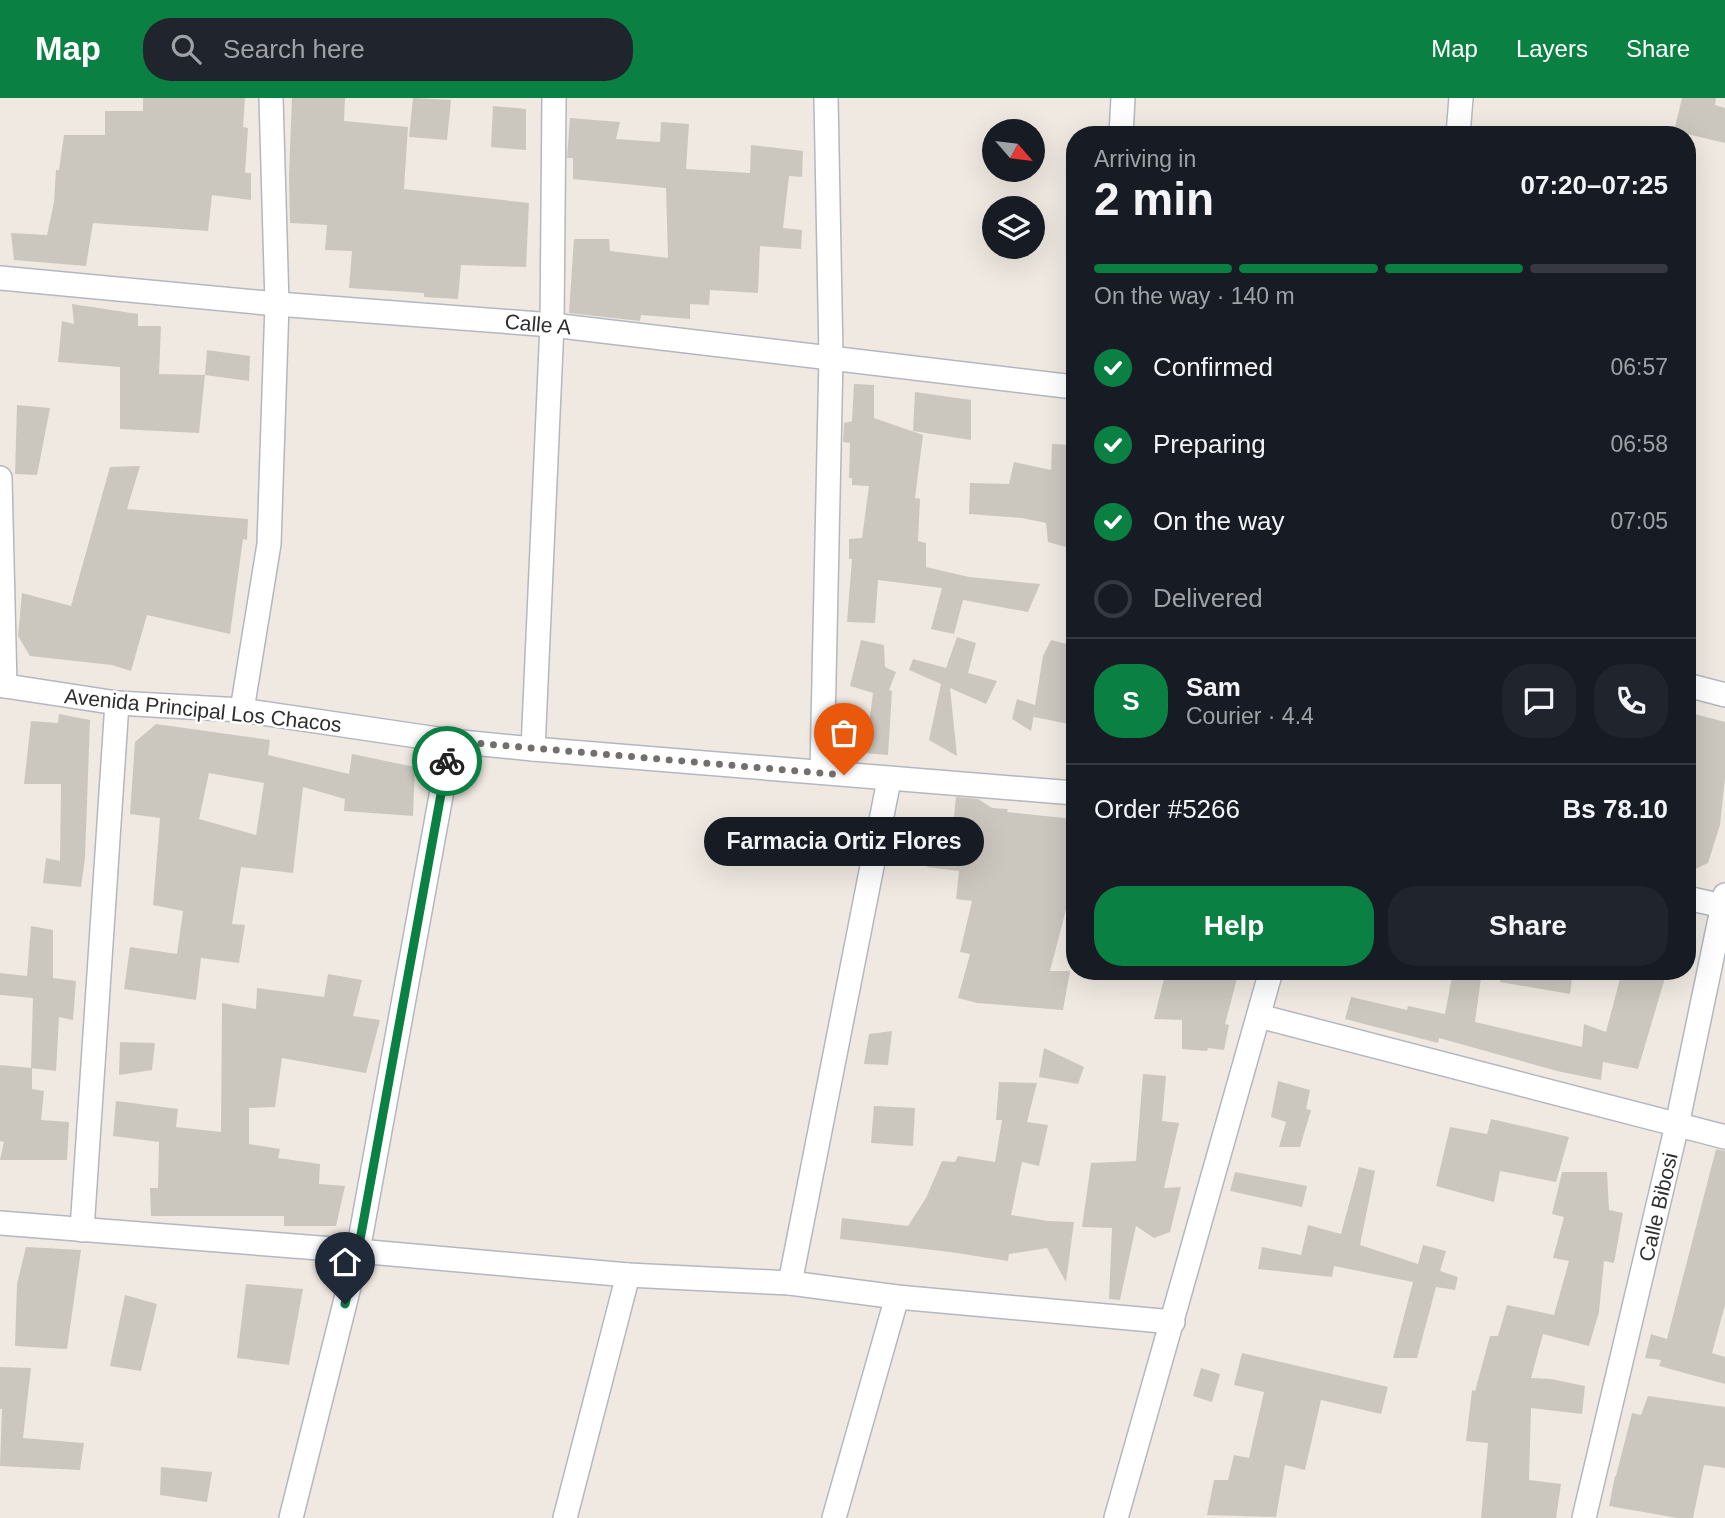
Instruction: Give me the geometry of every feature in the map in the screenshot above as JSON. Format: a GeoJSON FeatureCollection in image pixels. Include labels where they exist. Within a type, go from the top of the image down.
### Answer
{"type":"FeatureCollection","features":[{"type":"Feature","properties":{"kind":"street"},"geometry":{"type":"LineString","coordinates":[[242,710],[268,561],[277,304],[271,98]]}},
{"type":"Feature","properties":{"kind":"street"},"geometry":{"type":"LineString","coordinates":[[533,750],[552,325],[554,98]]}},
{"type":"Feature","properties":{"kind":"street"},"geometry":{"type":"LineString","coordinates":[[822,772],[831,357],[826,98]]}},
{"type":"Feature","properties":{"kind":"street"},"geometry":{"type":"LineString","coordinates":[[1121,126],[1123,98]]}},
{"type":"Feature","properties":{"kind":"street"},"geometry":{"type":"LineString","coordinates":[[1459,126],[1461,98]]}},
{"type":"Feature","properties":{"kind":"street","name":"Calle A"},"geometry":{"type":"LineString","coordinates":[[0,278],[277,304],[552,325],[1066,386]]}},
{"type":"Feature","properties":{"kind":"street"},"geometry":{"type":"LineString","coordinates":[[0,478],[2,686]]}},
{"type":"Feature","properties":{"kind":"street","name":"Avenida Principal Los Chacos"},"geometry":{"type":"LineString","coordinates":[[2,686],[117,703],[242,710],[451,741],[533,750],[1066,792]]}},
{"type":"Feature","properties":{"kind":"street"},"geometry":{"type":"LineString","coordinates":[[1696,687],[1725,695]]}},
{"type":"Feature","properties":{"kind":"street"},"geometry":{"type":"LineString","coordinates":[[82,1230],[117,703]]}},
{"type":"Feature","properties":{"kind":"street"},"geometry":{"type":"LineString","coordinates":[[291,1518],[358,1251],[451,741]]}},
{"type":"Feature","properties":{"kind":"street"},"geometry":{"type":"LineString","coordinates":[[790,1283],[889,780]]}},
{"type":"Feature","properties":{"kind":"street"},"geometry":{"type":"LineString","coordinates":[[1696,898],[1724,900]]}},
{"type":"Feature","properties":{"kind":"street","name":"Calle Bibosi"},"geometry":{"type":"LineString","coordinates":[[1584,1518],[1677,1125],[1724,900]]}},
{"type":"Feature","properties":{"kind":"street"},"geometry":{"type":"LineString","coordinates":[[1116,1518],[1269,980]]}},
{"type":"Feature","properties":{"kind":"street"},"geometry":{"type":"LineString","coordinates":[[1259,1016],[1725,1137]]}},
{"type":"Feature","properties":{"kind":"street"},"geometry":{"type":"LineString","coordinates":[[0,1223],[628,1275],[790,1283],[897,1297],[1173,1322]]}},
{"type":"Feature","properties":{"kind":"street"},"geometry":{"type":"LineString","coordinates":[[565,1518],[628,1275]]}},
{"type":"Feature","properties":{"kind":"street"},"geometry":{"type":"LineString","coordinates":[[834,1518],[897,1297]]}},
{"type":"Feature","properties":{"kind":"building"},"geometry":{"type":"Polygon","coordinates":[[[143,98],[245,98],[243,127],[248,128],[245,173],[251,173],[251,200],[212,195],[208,231],[93,223],[86,266],[14,260],[11,233],[47,235],[64,135],[105,135],[105,111],[143,111],[143,98]]]}},
{"type":"Feature","properties":{"kind":"building"},"geometry":{"type":"Polygon","coordinates":[[[292,98],[345,98],[344,121],[408,127],[404,189],[529,203],[526,267],[461,265],[458,299],[424,297],[424,293],[349,288],[352,251],[325,250],[327,225],[290,223],[292,98]]]}},
{"type":"Feature","properties":{"kind":"building"},"geometry":{"type":"Polygon","coordinates":[[[413,98],[451,100],[447,140],[409,137],[413,98]]]}},
{"type":"Feature","properties":{"kind":"building"},"geometry":{"type":"Polygon","coordinates":[[[1682,98],[1716,98],[1715,105],[1725,108],[1725,143],[1696,136],[1696,126],[1675,126],[1682,98]]]}},
{"type":"Feature","properties":{"kind":"building"},"geometry":{"type":"Polygon","coordinates":[[[493,106],[526,109],[526,150],[491,147],[493,106]]]}},
{"type":"Feature","properties":{"kind":"building"},"geometry":{"type":"Polygon","coordinates":[[[570,118],[620,122],[616,139],[660,142],[661,122],[689,124],[686,169],[750,173],[751,145],[803,151],[802,177],[789,176],[783,228],[802,230],[801,249],[760,246],[758,293],[710,290],[709,305],[690,304],[690,319],[641,315],[640,321],[569,313],[574,239],[609,239],[610,251],[668,258],[666,188],[573,179],[573,158],[567,158],[570,118]]]}},
{"type":"Feature","properties":{"kind":"building"},"geometry":{"type":"Polygon","coordinates":[[[72,304],[138,314],[138,326],[161,326],[159,374],[205,375],[199,433],[120,429],[120,367],[58,362],[62,321],[74,324],[72,304]]]}},
{"type":"Feature","properties":{"kind":"building"},"geometry":{"type":"Polygon","coordinates":[[[207,350],[250,356],[249,381],[205,375],[207,350]]]}},
{"type":"Feature","properties":{"kind":"building"},"geometry":{"type":"Polygon","coordinates":[[[854,384],[874,385],[874,418],[923,435],[915,498],[920,499],[918,541],[926,543],[926,567],[969,577],[1040,584],[1028,612],[963,600],[954,634],[931,629],[942,588],[878,580],[875,623],[847,622],[852,559],[849,559],[849,539],[862,538],[869,486],[852,485],[852,478],[849,478],[850,443],[843,442],[844,423],[852,421],[854,384]]]}},
{"type":"Feature","properties":{"kind":"building"},"geometry":{"type":"Polygon","coordinates":[[[915,392],[971,400],[971,440],[913,431],[915,392]]]}},
{"type":"Feature","properties":{"kind":"building"},"geometry":{"type":"Polygon","coordinates":[[[17,405],[50,408],[37,475],[15,474],[17,405]]]}},
{"type":"Feature","properties":{"kind":"building"},"geometry":{"type":"Polygon","coordinates":[[[1052,444],[1066,445],[1066,547],[1048,542],[1046,523],[1022,518],[969,514],[970,483],[1009,484],[1014,462],[1051,470],[1052,444]]]}},
{"type":"Feature","properties":{"kind":"building"},"geometry":{"type":"Polygon","coordinates":[[[140,466],[127,509],[248,519],[247,540],[243,539],[230,634],[147,615],[131,671],[112,665],[30,656],[18,636],[22,593],[71,606],[110,467],[140,466]]]}},
{"type":"Feature","properties":{"kind":"building"},"geometry":{"type":"Polygon","coordinates":[[[957,637],[976,643],[968,673],[997,681],[986,704],[950,688],[957,756],[929,740],[941,684],[909,670],[913,659],[946,668],[957,637]]]}},
{"type":"Feature","properties":{"kind":"building"},"geometry":{"type":"Polygon","coordinates":[[[861,640],[884,645],[885,667],[896,672],[889,690],[892,691],[888,755],[865,753],[873,693],[850,686],[861,640]]]}},
{"type":"Feature","properties":{"kind":"building"},"geometry":{"type":"Polygon","coordinates":[[[1051,640],[1066,644],[1066,723],[1034,717],[1035,709],[1031,731],[1012,719],[1017,699],[1035,705],[1043,656],[1051,640]]]}},
{"type":"Feature","properties":{"kind":"building"},"geometry":{"type":"Polygon","coordinates":[[[59,714],[90,720],[85,858],[81,887],[43,883],[46,858],[60,861],[61,784],[24,784],[31,721],[58,723],[59,714]]]}},
{"type":"Feature","properties":{"kind":"building"},"geometry":{"type":"Polygon","coordinates":[[[1696,714],[1725,722],[1725,778],[1720,825],[1708,863],[1696,869],[1696,714]]]}},
{"type":"Feature","properties":{"kind":"building"},"geometry":{"type":"Polygon","coordinates":[[[156,724],[270,740],[268,755],[349,774],[352,754],[415,767],[413,816],[344,811],[345,799],[303,787],[293,873],[241,867],[232,924],[245,925],[239,963],[201,958],[196,1000],[124,989],[130,947],[177,954],[183,911],[153,905],[160,818],[130,814],[135,742],[156,724]],[[209,773],[199,819],[256,835],[264,783],[209,773]]]}},
{"type":"Feature","properties":{"kind":"building"},"geometry":{"type":"Polygon","coordinates":[[[956,797],[978,799],[992,808],[1008,809],[1007,812],[1066,818],[1066,910],[1050,971],[1066,971],[1066,980],[1068,980],[1063,1010],[977,1003],[958,998],[970,954],[960,952],[972,901],[956,899],[959,871],[927,867],[933,833],[952,835],[956,797]]]}},
{"type":"Feature","properties":{"kind":"building"},"geometry":{"type":"Polygon","coordinates":[[[31,926],[53,930],[53,978],[76,981],[73,1020],[59,1017],[56,1071],[31,1068],[33,998],[0,995],[0,973],[27,976],[31,926]]]}},
{"type":"Feature","properties":{"kind":"building"},"geometry":{"type":"Polygon","coordinates":[[[328,974],[362,980],[353,1016],[380,1020],[366,1073],[282,1058],[275,1107],[249,1108],[249,1144],[280,1149],[278,1158],[320,1164],[319,1184],[345,1186],[336,1226],[284,1226],[284,1216],[151,1216],[150,1188],[158,1188],[159,1142],[113,1136],[116,1101],[178,1109],[176,1127],[221,1132],[222,1003],[256,1009],[257,988],[324,997],[328,974]]]}},
{"type":"Feature","properties":{"kind":"building"},"geometry":{"type":"Polygon","coordinates":[[[1164,980],[1237,980],[1225,1024],[1229,1025],[1224,1050],[1182,1049],[1182,1020],[1154,1019],[1164,980]]]}},
{"type":"Feature","properties":{"kind":"building"},"geometry":{"type":"Polygon","coordinates":[[[1451,980],[1481,980],[1475,1022],[1582,1047],[1584,1024],[1606,1032],[1620,980],[1664,980],[1638,1069],[1603,1062],[1601,1080],[1557,1071],[1439,1038],[1438,1043],[1345,1019],[1351,997],[1407,1010],[1408,1006],[1445,1014],[1451,980]]]}},
{"type":"Feature","properties":{"kind":"building"},"geometry":{"type":"Polygon","coordinates":[[[1500,980],[1572,980],[1570,994],[1500,980]]]}},
{"type":"Feature","properties":{"kind":"building"},"geometry":{"type":"Polygon","coordinates":[[[892,1031],[888,1065],[864,1064],[869,1034],[892,1031]]]}},
{"type":"Feature","properties":{"kind":"building"},"geometry":{"type":"Polygon","coordinates":[[[120,1042],[155,1043],[152,1070],[119,1075],[120,1042]]]}},
{"type":"Feature","properties":{"kind":"building"},"geometry":{"type":"Polygon","coordinates":[[[1044,1048],[1084,1067],[1078,1084],[1039,1077],[1044,1048]]]}},
{"type":"Feature","properties":{"kind":"building"},"geometry":{"type":"Polygon","coordinates":[[[0,1065],[32,1068],[32,1089],[44,1091],[41,1120],[69,1122],[67,1160],[0,1160],[4,1142],[0,1141],[0,1065]]]}},
{"type":"Feature","properties":{"kind":"building"},"geometry":{"type":"Polygon","coordinates":[[[1143,1074],[1166,1076],[1162,1121],[1179,1123],[1164,1188],[1181,1187],[1170,1232],[1154,1238],[1136,1226],[1120,1300],[1109,1299],[1112,1228],[1082,1227],[1091,1163],[1136,1161],[1143,1074]]]}},
{"type":"Feature","properties":{"kind":"building"},"geometry":{"type":"Polygon","coordinates":[[[1278,1081],[1310,1090],[1306,1109],[1311,1110],[1300,1147],[1279,1147],[1286,1122],[1271,1117],[1278,1081]]]}},
{"type":"Feature","properties":{"kind":"building"},"geometry":{"type":"Polygon","coordinates":[[[999,1082],[1037,1083],[1027,1122],[1048,1125],[1039,1166],[1022,1162],[1011,1215],[1074,1222],[1066,1282],[1047,1248],[1009,1254],[1008,1261],[840,1239],[842,1218],[908,1226],[926,1198],[942,1161],[955,1162],[958,1156],[995,1162],[1002,1120],[996,1120],[999,1082]]]}},
{"type":"Feature","properties":{"kind":"building"},"geometry":{"type":"Polygon","coordinates":[[[874,1106],[915,1108],[913,1146],[871,1143],[874,1106]]]}},
{"type":"Feature","properties":{"kind":"building"},"geometry":{"type":"Polygon","coordinates":[[[1491,1119],[1569,1137],[1556,1182],[1500,1171],[1494,1202],[1436,1186],[1450,1127],[1487,1134],[1491,1119]]]}},
{"type":"Feature","properties":{"kind":"building"},"geometry":{"type":"Polygon","coordinates":[[[1716,1149],[1725,1151],[1725,1305],[1712,1353],[1725,1357],[1725,1384],[1659,1366],[1661,1360],[1645,1358],[1651,1334],[1667,1339],[1716,1149]]]}},
{"type":"Feature","properties":{"kind":"building"},"geometry":{"type":"Polygon","coordinates":[[[1359,1167],[1375,1171],[1360,1245],[1418,1264],[1423,1245],[1446,1251],[1440,1271],[1458,1277],[1455,1290],[1436,1287],[1417,1358],[1393,1358],[1413,1282],[1334,1266],[1332,1277],[1258,1269],[1262,1247],[1301,1255],[1308,1225],[1341,1234],[1359,1167]]]}},
{"type":"Feature","properties":{"kind":"building"},"geometry":{"type":"Polygon","coordinates":[[[1235,1172],[1307,1186],[1302,1207],[1230,1191],[1235,1172]]]}},
{"type":"Feature","properties":{"kind":"building"},"geometry":{"type":"Polygon","coordinates":[[[1562,1172],[1607,1172],[1609,1210],[1623,1213],[1614,1263],[1604,1261],[1599,1312],[1589,1346],[1543,1334],[1531,1378],[1585,1386],[1582,1414],[1531,1408],[1529,1480],[1561,1484],[1556,1518],[1481,1518],[1488,1443],[1466,1441],[1472,1390],[1475,1391],[1490,1336],[1498,1336],[1507,1305],[1554,1315],[1569,1261],[1553,1258],[1564,1217],[1552,1214],[1562,1172]]]}},
{"type":"Feature","properties":{"kind":"building"},"geometry":{"type":"Polygon","coordinates":[[[26,1247],[81,1250],[67,1349],[15,1346],[17,1284],[26,1247]]]}},
{"type":"Feature","properties":{"kind":"building"},"geometry":{"type":"Polygon","coordinates":[[[246,1284],[303,1289],[289,1365],[237,1358],[246,1284]]]}},
{"type":"Feature","properties":{"kind":"building"},"geometry":{"type":"Polygon","coordinates":[[[125,1295],[157,1304],[141,1371],[110,1366],[125,1295]]]}},
{"type":"Feature","properties":{"kind":"building"},"geometry":{"type":"Polygon","coordinates":[[[1242,1353],[1388,1387],[1381,1414],[1321,1400],[1305,1470],[1285,1465],[1276,1517],[1207,1515],[1214,1480],[1228,1480],[1234,1455],[1249,1458],[1264,1392],[1234,1385],[1242,1353]]]}},
{"type":"Feature","properties":{"kind":"building"},"geometry":{"type":"Polygon","coordinates":[[[0,1367],[31,1368],[23,1438],[84,1443],[80,1470],[0,1466],[0,1367]]]}},
{"type":"Feature","properties":{"kind":"building"},"geometry":{"type":"Polygon","coordinates":[[[1201,1368],[1220,1374],[1212,1402],[1193,1396],[1201,1368]]]}},
{"type":"Feature","properties":{"kind":"building"},"geometry":{"type":"Polygon","coordinates":[[[1648,1396],[1725,1407],[1725,1468],[1704,1465],[1693,1518],[1677,1518],[1609,1506],[1632,1413],[1641,1415],[1648,1396]]]}},
{"type":"Feature","properties":{"kind":"building"},"geometry":{"type":"Polygon","coordinates":[[[161,1467],[212,1472],[207,1502],[160,1495],[161,1467]]]}},
{"type":"Feature","properties":{"kind":"way so far"},"geometry":{"type":"LineString","coordinates":[[447,761],[451,741],[844,775]]}},
{"type":"Feature","properties":{"kind":"place","name":"Farmacia Ortiz Flores"},"geometry":{"type":"Point","coordinates":[844,775]}},
{"type":"Feature","properties":{"kind":"route"},"geometry":{"type":"LineString","coordinates":[[345,1304],[358,1251],[447,761]]}}]}
